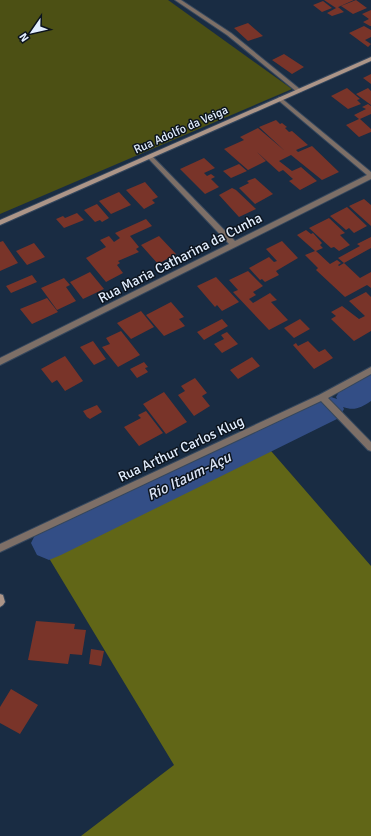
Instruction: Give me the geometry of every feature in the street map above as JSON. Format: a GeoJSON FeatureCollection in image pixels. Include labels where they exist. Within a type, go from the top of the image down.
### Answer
{"type":"FeatureCollection","features":[{"type":"Feature","properties":{"kind":"street"},"geometry":{"type":"LineString","coordinates":[[178,0],[229,34],[299,91]]}},
{"type":"Feature","properties":{"kind":"street","name":"Rua Adolfo da Veiga"},"geometry":{"type":"LineString","coordinates":[[0,223],[371,59]]}},
{"type":"Feature","properties":{"kind":"street"},"geometry":{"type":"LineString","coordinates":[[280,99],[371,175]]}},
{"type":"Feature","properties":{"kind":"street"},"geometry":{"type":"LineString","coordinates":[[150,157],[234,245]]}},
{"type":"Feature","properties":{"kind":"street","name":"Rua Maria Catharina da Cunha"},"geometry":{"type":"LineString","coordinates":[[0,362],[371,175]]}},
{"type":"Feature","properties":{"kind":"street","name":"Rua Arthur Carlos Klug"},"geometry":{"type":"LineString","coordinates":[[0,548],[322,397],[371,370]]}},
{"type":"Feature","properties":{"kind":"street"},"geometry":{"type":"LineString","coordinates":[[322,397],[371,447]]}},
{"type":"Feature","properties":{"kind":"green space"},"geometry":{"type":"Polygon","coordinates":[[[0,0],[168,0],[292,89],[0,214],[0,0]]]}},
{"type":"Feature","properties":{"kind":"green space"},"geometry":{"type":"Polygon","coordinates":[[[258,436],[371,566],[371,836],[81,836],[174,765],[38,540],[258,436]]]}},
{"type":"Feature","properties":{"kind":"building"},"geometry":{"type":"Polygon","coordinates":[[[324,0],[354,0],[336,8],[324,0]]]}},
{"type":"Feature","properties":{"kind":"building"},"geometry":{"type":"Polygon","coordinates":[[[356,0],[367,8],[353,14],[341,6],[356,0]]]}},
{"type":"Feature","properties":{"kind":"building"},"geometry":{"type":"Polygon","coordinates":[[[323,1],[332,8],[322,12],[313,5],[323,1]]]}},
{"type":"Feature","properties":{"kind":"building"},"geometry":{"type":"Polygon","coordinates":[[[338,7],[344,12],[332,16],[327,13],[338,7]]]}},
{"type":"Feature","properties":{"kind":"building"},"geometry":{"type":"Polygon","coordinates":[[[371,10],[370,26],[363,22],[369,19],[362,14],[371,10]]]}},
{"type":"Feature","properties":{"kind":"building"},"geometry":{"type":"Polygon","coordinates":[[[248,23],[263,36],[248,41],[234,28],[248,23]]]}},
{"type":"Feature","properties":{"kind":"building"},"geometry":{"type":"Polygon","coordinates":[[[364,26],[371,30],[371,37],[365,40],[371,44],[368,47],[349,33],[364,26]]]}},
{"type":"Feature","properties":{"kind":"building"},"geometry":{"type":"Polygon","coordinates":[[[284,54],[304,67],[292,74],[272,60],[284,54]]]}},
{"type":"Feature","properties":{"kind":"building"},"geometry":{"type":"Polygon","coordinates":[[[371,74],[371,84],[363,78],[371,74]]]}},
{"type":"Feature","properties":{"kind":"building"},"geometry":{"type":"Polygon","coordinates":[[[347,88],[360,99],[357,100],[361,104],[348,109],[331,96],[347,88]]]}},
{"type":"Feature","properties":{"kind":"building"},"geometry":{"type":"Polygon","coordinates":[[[368,88],[371,91],[371,105],[356,94],[368,88]]]}},
{"type":"Feature","properties":{"kind":"building"},"geometry":{"type":"Polygon","coordinates":[[[368,104],[371,106],[371,114],[360,119],[371,129],[371,132],[359,137],[346,125],[359,119],[354,115],[366,109],[362,107],[368,104]]]}},
{"type":"Feature","properties":{"kind":"building"},"geometry":{"type":"Polygon","coordinates":[[[276,120],[280,124],[282,123],[287,127],[285,128],[289,132],[292,131],[308,145],[296,150],[298,152],[312,146],[339,172],[322,180],[291,155],[279,161],[292,171],[301,167],[317,181],[300,190],[289,181],[293,179],[283,170],[279,172],[257,152],[266,161],[248,170],[224,149],[244,140],[240,137],[258,128],[285,151],[259,127],[276,120]]]}},
{"type":"Feature","properties":{"kind":"building"},"geometry":{"type":"Polygon","coordinates":[[[204,158],[215,168],[204,173],[207,176],[211,174],[215,177],[211,179],[219,187],[205,194],[180,169],[204,158]]]}},
{"type":"Feature","properties":{"kind":"building"},"geometry":{"type":"Polygon","coordinates":[[[239,164],[247,171],[231,178],[223,171],[239,164]]]}},
{"type":"Feature","properties":{"kind":"building"},"geometry":{"type":"Polygon","coordinates":[[[255,178],[273,194],[255,204],[239,188],[249,183],[247,181],[255,178]]]}},
{"type":"Feature","properties":{"kind":"building"},"geometry":{"type":"Polygon","coordinates":[[[145,182],[158,197],[152,200],[155,203],[144,209],[126,190],[145,182]]]}},
{"type":"Feature","properties":{"kind":"building"},"geometry":{"type":"Polygon","coordinates":[[[232,188],[256,209],[239,217],[219,195],[232,188]]]}},
{"type":"Feature","properties":{"kind":"building"},"geometry":{"type":"Polygon","coordinates":[[[119,192],[131,205],[111,214],[99,201],[119,192]]]}},
{"type":"Feature","properties":{"kind":"building"},"geometry":{"type":"Polygon","coordinates":[[[364,199],[371,205],[371,226],[349,206],[364,199]]]}},
{"type":"Feature","properties":{"kind":"building"},"geometry":{"type":"Polygon","coordinates":[[[97,204],[109,218],[102,222],[100,220],[95,222],[84,210],[97,204]]]}},
{"type":"Feature","properties":{"kind":"building"},"geometry":{"type":"Polygon","coordinates":[[[347,207],[367,226],[354,233],[349,228],[346,230],[330,216],[347,207]]]}},
{"type":"Feature","properties":{"kind":"building"},"geometry":{"type":"Polygon","coordinates":[[[77,213],[84,220],[64,228],[56,219],[63,216],[65,218],[77,213]]]}},
{"type":"Feature","properties":{"kind":"building"},"geometry":{"type":"Polygon","coordinates":[[[329,218],[345,233],[340,235],[350,245],[339,251],[334,247],[331,248],[309,228],[329,218]]]}},
{"type":"Feature","properties":{"kind":"building"},"geometry":{"type":"Polygon","coordinates":[[[146,219],[152,226],[130,236],[139,247],[136,249],[139,252],[118,261],[120,263],[117,265],[123,273],[106,282],[86,258],[106,247],[100,240],[109,236],[114,242],[120,238],[115,233],[146,219]]]}},
{"type":"Feature","properties":{"kind":"building"},"geometry":{"type":"Polygon","coordinates":[[[306,230],[311,234],[313,233],[322,243],[320,245],[323,248],[316,251],[330,264],[337,260],[341,263],[338,265],[339,266],[344,263],[360,278],[371,272],[371,288],[367,285],[345,297],[316,270],[318,268],[305,255],[315,251],[297,235],[306,230]]]}},
{"type":"Feature","properties":{"kind":"building"},"geometry":{"type":"Polygon","coordinates":[[[159,236],[176,254],[158,264],[141,245],[159,236]]]}},
{"type":"Feature","properties":{"kind":"building"},"geometry":{"type":"Polygon","coordinates":[[[371,237],[371,248],[344,263],[338,258],[360,246],[357,244],[371,237]]]}},
{"type":"Feature","properties":{"kind":"building"},"geometry":{"type":"Polygon","coordinates":[[[3,241],[18,263],[0,271],[0,242],[3,241]]]}},
{"type":"Feature","properties":{"kind":"building"},"geometry":{"type":"Polygon","coordinates":[[[282,241],[298,258],[276,271],[279,275],[265,282],[262,279],[260,280],[249,268],[269,257],[274,262],[277,261],[266,249],[282,241]]]}},
{"type":"Feature","properties":{"kind":"building"},"geometry":{"type":"Polygon","coordinates":[[[34,243],[45,257],[27,265],[16,251],[34,243]]]}},
{"type":"Feature","properties":{"kind":"building"},"geometry":{"type":"Polygon","coordinates":[[[248,271],[263,286],[253,292],[256,295],[249,299],[253,303],[270,293],[277,300],[271,302],[288,320],[269,330],[233,292],[238,290],[229,280],[248,271]]]}},
{"type":"Feature","properties":{"kind":"building"},"geometry":{"type":"Polygon","coordinates":[[[90,272],[104,289],[83,299],[70,282],[90,272]]]}},
{"type":"Feature","properties":{"kind":"building"},"geometry":{"type":"Polygon","coordinates":[[[32,275],[37,282],[11,293],[6,286],[32,275]]]}},
{"type":"Feature","properties":{"kind":"building"},"geometry":{"type":"Polygon","coordinates":[[[216,277],[239,302],[222,311],[217,305],[215,307],[197,286],[216,277]]]}},
{"type":"Feature","properties":{"kind":"building"},"geometry":{"type":"Polygon","coordinates":[[[64,278],[70,285],[66,287],[76,301],[57,310],[41,288],[64,278]]]}},
{"type":"Feature","properties":{"kind":"building"},"geometry":{"type":"Polygon","coordinates":[[[366,292],[371,297],[371,331],[354,341],[331,319],[336,316],[331,312],[342,306],[359,319],[365,316],[349,301],[366,292]]]}},
{"type":"Feature","properties":{"kind":"building"},"geometry":{"type":"Polygon","coordinates":[[[47,298],[58,312],[32,324],[20,309],[47,298]]]}},
{"type":"Feature","properties":{"kind":"building"},"geometry":{"type":"Polygon","coordinates":[[[171,302],[184,317],[179,319],[185,326],[164,336],[146,315],[171,302]]]}},
{"type":"Feature","properties":{"kind":"building"},"geometry":{"type":"Polygon","coordinates":[[[141,311],[154,327],[131,339],[117,323],[141,311]]]}},
{"type":"Feature","properties":{"kind":"building"},"geometry":{"type":"Polygon","coordinates":[[[222,319],[228,326],[204,340],[197,332],[222,319]]]}},
{"type":"Feature","properties":{"kind":"building"},"geometry":{"type":"Polygon","coordinates":[[[300,319],[310,329],[294,338],[284,328],[300,319]]]}},
{"type":"Feature","properties":{"kind":"building"},"geometry":{"type":"Polygon","coordinates":[[[121,331],[140,355],[118,367],[102,347],[110,344],[106,338],[121,331]]]}},
{"type":"Feature","properties":{"kind":"building"},"geometry":{"type":"Polygon","coordinates":[[[227,332],[238,344],[222,353],[214,344],[224,339],[221,335],[227,332]]]}},
{"type":"Feature","properties":{"kind":"building"},"geometry":{"type":"Polygon","coordinates":[[[93,341],[106,359],[94,365],[80,347],[93,341]]]}},
{"type":"Feature","properties":{"kind":"building"},"geometry":{"type":"Polygon","coordinates":[[[308,341],[319,352],[325,349],[333,358],[314,369],[293,345],[296,343],[298,346],[308,341]]]}},
{"type":"Feature","properties":{"kind":"building"},"geometry":{"type":"Polygon","coordinates":[[[65,356],[83,381],[65,391],[57,380],[52,383],[41,369],[65,356]]]}},
{"type":"Feature","properties":{"kind":"building"},"geometry":{"type":"Polygon","coordinates":[[[252,357],[260,366],[238,379],[230,370],[252,357]]]}},
{"type":"Feature","properties":{"kind":"building"},"geometry":{"type":"Polygon","coordinates":[[[144,362],[148,367],[145,368],[148,372],[137,378],[130,369],[144,362]]]}},
{"type":"Feature","properties":{"kind":"building"},"geometry":{"type":"Polygon","coordinates":[[[195,378],[207,393],[202,396],[210,406],[194,416],[178,395],[185,391],[181,386],[195,378]]]}},
{"type":"Feature","properties":{"kind":"building"},"geometry":{"type":"Polygon","coordinates":[[[164,392],[187,422],[166,434],[143,404],[164,392]]]}},
{"type":"Feature","properties":{"kind":"building"},"geometry":{"type":"Polygon","coordinates":[[[97,405],[102,412],[90,419],[83,411],[97,405]]]}},
{"type":"Feature","properties":{"kind":"building"},"geometry":{"type":"Polygon","coordinates":[[[146,411],[163,433],[139,446],[124,427],[141,418],[138,415],[146,411]]]}},
{"type":"Feature","properties":{"kind":"building"},"geometry":{"type":"Polygon","coordinates":[[[36,621],[75,624],[74,629],[86,630],[82,655],[70,654],[68,664],[28,660],[36,621]]]}},
{"type":"Feature","properties":{"kind":"building"},"geometry":{"type":"Polygon","coordinates":[[[91,649],[104,651],[101,666],[89,664],[91,649]]]}},
{"type":"Feature","properties":{"kind":"building"},"geometry":{"type":"Polygon","coordinates":[[[11,689],[38,705],[20,734],[0,723],[0,707],[11,689]]]}},
{"type":"Feature","properties":{"kind":"waterway","name":"Rio Itaum-Açu"},"geometry":{"type":"LineString","coordinates":[[352,397],[371,384]]}},
{"type":"Feature","properties":{"kind":"waterway","name":"Rio Itaum-Açu"},"geometry":{"type":"LineString","coordinates":[[49,543],[328,409]]}}]}
